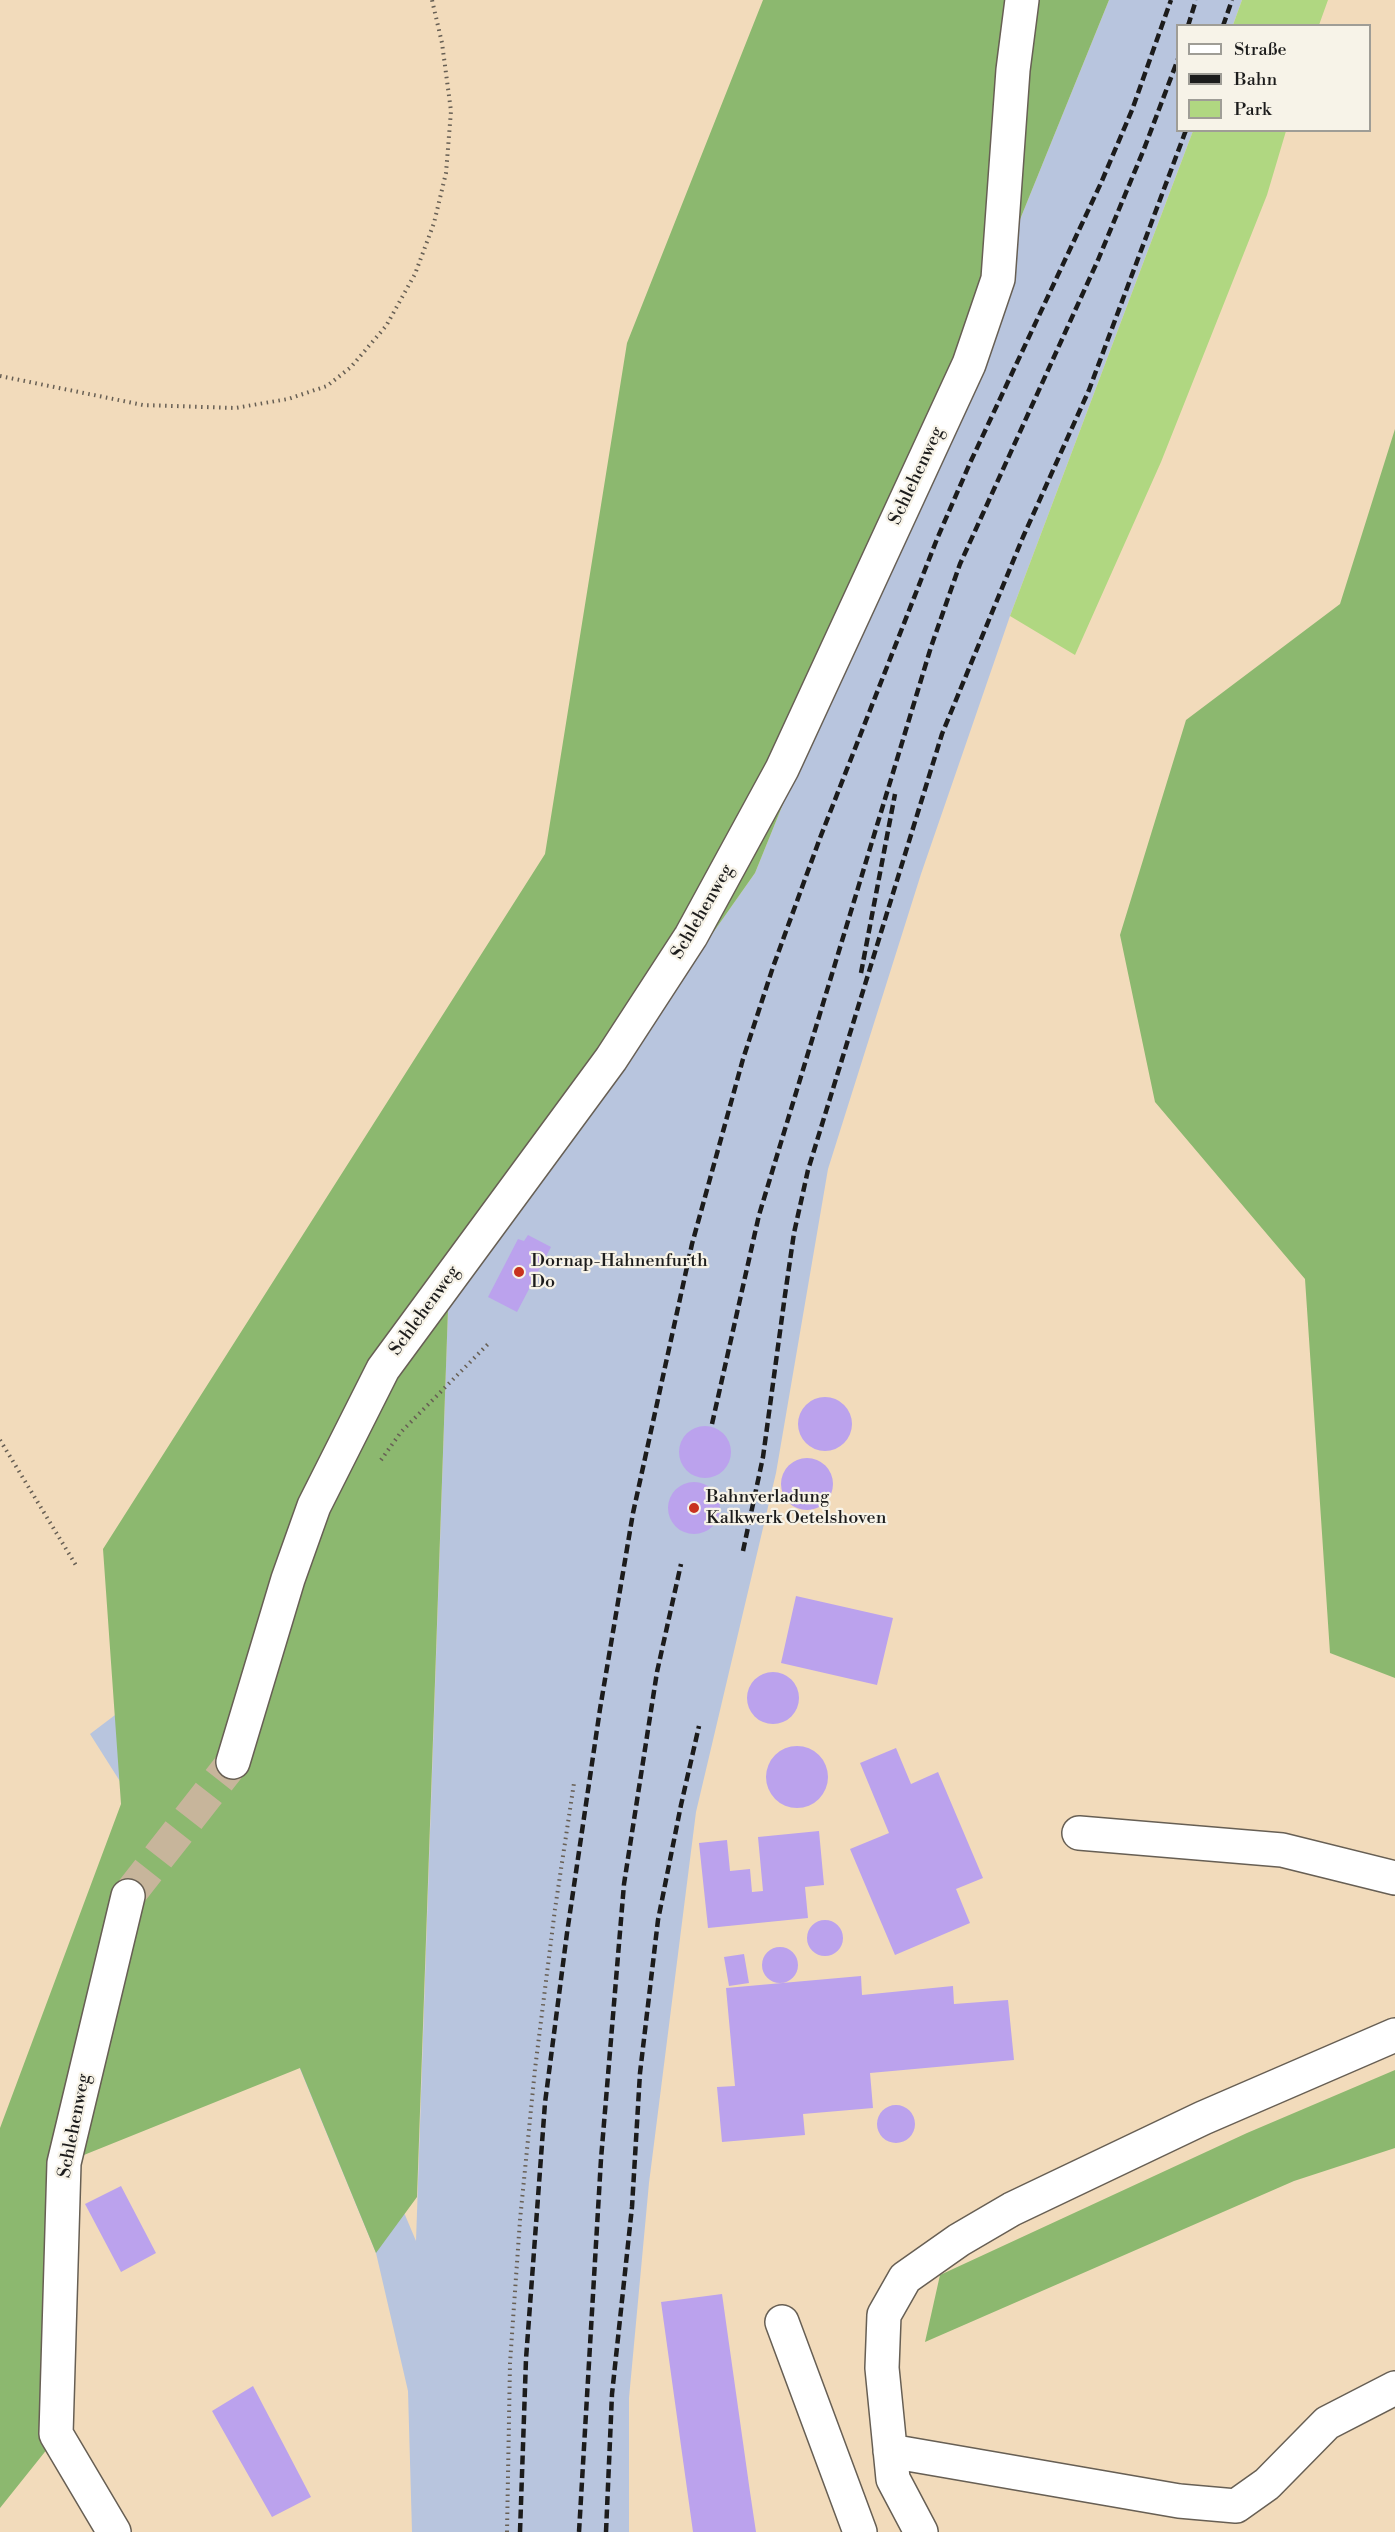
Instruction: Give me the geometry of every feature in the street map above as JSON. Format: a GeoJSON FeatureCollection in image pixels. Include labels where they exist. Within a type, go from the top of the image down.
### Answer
{"type":"FeatureCollection","features":[{"type":"Feature","properties":{"kind":"street","name":"Schlehenweg"},"geometry":{"type":"LineString","coordinates":[[233,1762],[288,1579],[314,1506],[383,1369],[611,1059],[691,936],[782,769],[969,364],[998,279],[1012,70],[1022,0]]}},
{"type":"Feature","properties":{"kind":"street"},"geometry":{"type":"LineString","coordinates":[[1080,1833],[1282,1850],[1395,1878]]}},
{"type":"Feature","properties":{"kind":"street","name":"Schlehenweg"},"geometry":{"type":"LineString","coordinates":[[114,2532],[56,2434],[64,2163],[128,1896]]}},
{"type":"Feature","properties":{"kind":"street"},"geometry":{"type":"LineString","coordinates":[[921,2532],[893,2479],[882,2368],[884,2316],[904,2278],[959,2240],[1012,2209],[1203,2118],[1395,2035]]}},
{"type":"Feature","properties":{"kind":"street"},"geometry":{"type":"LineString","coordinates":[[782,2322],[860,2532]]}},
{"type":"Feature","properties":{"kind":"street"},"geometry":{"type":"LineString","coordinates":[[891,2451],[1179,2501],[1236,2506],[1267,2484],[1327,2423],[1395,2388]]}},
{"type":"Feature","properties":{"kind":"path"},"geometry":{"type":"LineString","coordinates":[[0,376],[143,405],[235,408],[288,399],[327,386],[351,367],[386,326],[415,274],[434,223],[446,173],[451,111],[442,43],[432,0]]}},
{"type":"Feature","properties":{"kind":"path"},"geometry":{"type":"LineString","coordinates":[[376,1468],[401,1432],[490,1342]]}},
{"type":"Feature","properties":{"kind":"path"},"geometry":{"type":"LineString","coordinates":[[0,1440],[77,1567]]}},
{"type":"Feature","properties":{"kind":"path"},"geometry":{"type":"LineString","coordinates":[[507,2532],[510,2363],[520,2220],[535,2069],[574,1783]]}},
{"type":"Feature","properties":{"kind":"shaded area"},"geometry":{"type":"Polygon","coordinates":[[[1109,0],[1242,0],[1233,24],[1176,24],[1176,132],[1193,132],[1010,616],[921,874],[828,1169],[776,1473],[696,1812],[649,2183],[629,2398],[629,2532],[412,2532],[408,2391],[376,2253],[296,2059],[90,1734],[127,1706],[331,2039],[416,2241],[448,1308],[755,873],[1109,0]]]}},
{"type":"Feature","properties":{"kind":"green space"},"geometry":{"type":"Polygon","coordinates":[[[763,0],[1109,0],[755,873],[448,1309],[417,2197],[376,2253],[300,2068],[64,2163],[60,2433],[0,2508],[0,2128],[121,1804],[103,1549],[545,854],[627,343],[763,0]]]}},
{"type":"Feature","properties":{"kind":"green space"},"geometry":{"type":"Polygon","coordinates":[[[1242,0],[1328,0],[1319,24],[1233,24],[1242,0]]]}},
{"type":"Feature","properties":{"kind":"green space"},"geometry":{"type":"Polygon","coordinates":[[[1193,132],[1286,132],[1267,195],[1161,462],[1075,655],[1010,616],[1193,132]]]}},
{"type":"Feature","properties":{"kind":"green space"},"geometry":{"type":"Polygon","coordinates":[[[1395,429],[1395,1678],[1330,1653],[1305,1279],[1155,1102],[1120,935],[1186,720],[1340,604],[1395,429]]]}},
{"type":"Feature","properties":{"kind":"green space"},"geometry":{"type":"Polygon","coordinates":[[[1395,2070],[1395,2148],[1294,2181],[925,2342],[940,2275],[1247,2133],[1395,2070]]]}},
{"type":"Feature","properties":{"kind":"building","name":"Dornap-Hahnenfurth Do"},"geometry":{"type":"Polygon","coordinates":[[[528,1235],[551,1247],[517,1312],[488,1297],[518,1239],[524,1241],[528,1235]]]}},
{"type":"Feature","properties":{"kind":"building"},"geometry":{"type":"Polygon","coordinates":[[[825,1397],[835,1399],[844,1405],[850,1414],[852,1424],[850,1434],[844,1443],[835,1449],[825,1451],[815,1449],[806,1443],[800,1434],[798,1424],[800,1414],[806,1405],[815,1399],[825,1397]]]}},
{"type":"Feature","properties":{"kind":"building"},"geometry":{"type":"Polygon","coordinates":[[[700,1426],[710,1426],[720,1430],[727,1437],[731,1452],[727,1467],[720,1474],[710,1478],[700,1478],[690,1474],[683,1467],[679,1457],[679,1447],[683,1437],[690,1430],[700,1426]]]}},
{"type":"Feature","properties":{"kind":"building"},"geometry":{"type":"Polygon","coordinates":[[[802,1458],[812,1458],[826,1465],[833,1484],[826,1503],[812,1510],[802,1510],[792,1506],[785,1499],[781,1489],[781,1479],[785,1469],[792,1462],[802,1458]]]}},
{"type":"Feature","properties":{"kind":"building","name":"Bahnverladung Kalkwerk Oetelshoven"},"geometry":{"type":"Polygon","coordinates":[[[689,1482],[699,1482],[709,1486],[716,1493],[720,1508],[716,1523],[709,1530],[699,1534],[689,1534],[679,1530],[672,1523],[668,1513],[668,1503],[672,1493],[679,1486],[689,1482]]]}},
{"type":"Feature","properties":{"kind":"building"},"geometry":{"type":"Polygon","coordinates":[[[796,1596],[893,1618],[877,1685],[781,1663],[796,1596]]]}},
{"type":"Feature","properties":{"kind":"building"},"geometry":{"type":"Polygon","coordinates":[[[768,1672],[778,1672],[787,1676],[795,1684],[799,1698],[795,1712],[787,1720],[778,1724],[768,1724],[759,1720],[751,1712],[747,1703],[747,1693],[751,1684],[759,1676],[768,1672]]]}},
{"type":"Feature","properties":{"kind":"building"},"geometry":{"type":"Polygon","coordinates":[[[797,1746],[814,1751],[819,1755],[823,1760],[828,1777],[823,1794],[819,1799],[814,1803],[797,1808],[780,1803],[775,1799],[771,1794],[766,1777],[771,1760],[775,1755],[780,1751],[797,1746]]]}},
{"type":"Feature","properties":{"kind":"building"},"geometry":{"type":"Polygon","coordinates":[[[896,1748],[911,1784],[938,1772],[983,1878],[956,1889],[970,1923],[895,1955],[850,1849],[889,1833],[860,1763],[896,1748]]]}},
{"type":"Feature","properties":{"kind":"building"},"geometry":{"type":"Polygon","coordinates":[[[819,1831],[824,1885],[805,1887],[808,1918],[708,1928],[699,1843],[727,1840],[730,1871],[750,1869],[752,1892],[763,1891],[758,1837],[819,1831]]]}},
{"type":"Feature","properties":{"kind":"building"},"geometry":{"type":"Polygon","coordinates":[[[825,1920],[838,1925],[843,1938],[838,1951],[825,1956],[812,1951],[807,1938],[812,1925],[825,1920]]]}},
{"type":"Feature","properties":{"kind":"building"},"geometry":{"type":"Polygon","coordinates":[[[780,1947],[792,1953],[798,1965],[792,1977],[780,1983],[768,1977],[762,1965],[768,1953],[780,1947]]]}},
{"type":"Feature","properties":{"kind":"building"},"geometry":{"type":"Polygon","coordinates":[[[744,1954],[749,1983],[729,1986],[724,1957],[744,1954]]]}},
{"type":"Feature","properties":{"kind":"building"},"geometry":{"type":"Polygon","coordinates":[[[861,1976],[862,1995],[953,1986],[954,2004],[1008,2000],[1014,2060],[870,2073],[873,2108],[803,2114],[805,2135],[722,2142],[717,2087],[735,2086],[726,1988],[861,1976]]]}},
{"type":"Feature","properties":{"kind":"building"},"geometry":{"type":"Polygon","coordinates":[[[896,2105],[910,2110],[915,2124],[910,2138],[896,2143],[882,2138],[877,2124],[882,2110],[896,2105]]]}},
{"type":"Feature","properties":{"kind":"building"},"geometry":{"type":"Polygon","coordinates":[[[121,2186],[156,2253],[121,2272],[85,2204],[121,2186]]]}},
{"type":"Feature","properties":{"kind":"building"},"geometry":{"type":"Polygon","coordinates":[[[722,2294],[756,2532],[693,2532],[661,2302],[722,2294]]]}},
{"type":"Feature","properties":{"kind":"building"},"geometry":{"type":"Polygon","coordinates":[[[253,2386],[311,2497],[272,2517],[212,2411],[253,2386]]]}},
{"type":"Feature","properties":{"kind":"tunnel"},"geometry":{"type":"LineString","coordinates":[[128,1896],[233,1762]]}},
{"type":"Feature","properties":{"kind":"railway"},"geometry":{"type":"LineString","coordinates":[[520,2532],[526,2359],[545,2103],[567,1933],[600,1709],[633,1513],[692,1244],[743,1059],[773,967],[820,838],[937,539],[970,463],[1101,183],[1132,110],[1171,0]]}},
{"type":"Feature","properties":{"kind":"railway"},"geometry":{"type":"LineString","coordinates":[[1189,24],[1196,0]]}},
{"type":"Feature","properties":{"kind":"railway"},"geometry":{"type":"LineString","coordinates":[[1224,24],[1232,0]]}},
{"type":"Feature","properties":{"kind":"railway"},"geometry":{"type":"LineString","coordinates":[[712,1424],[759,1215],[931,647],[960,564],[1098,260],[1176,64]]}},
{"type":"Feature","properties":{"kind":"railway"},"geometry":{"type":"LineString","coordinates":[[743,1551],[763,1457],[794,1233],[808,1170],[942,734],[1023,537],[1089,390],[1185,132]]}},
{"type":"Feature","properties":{"kind":"railway"},"geometry":{"type":"LineString","coordinates":[[861,973],[895,794]]}},
{"type":"Feature","properties":{"kind":"railway"},"geometry":{"type":"LineString","coordinates":[[579,2532],[601,2159],[624,1884],[657,1672],[681,1564]]}},
{"type":"Feature","properties":{"kind":"railway"},"geometry":{"type":"LineString","coordinates":[[606,2532],[612,2394],[632,2207],[640,2073],[658,1920],[699,1726]]}},
{"type":"Feature","properties":{"kind":"place","name":"Dornap-Hahnenfurth Do"},"geometry":{"type":"Point","coordinates":[519,1272]}},
{"type":"Feature","properties":{"kind":"place","name":"Bahnverladung Kalkwerk Oetelshoven"},"geometry":{"type":"Point","coordinates":[694,1508]}}]}
